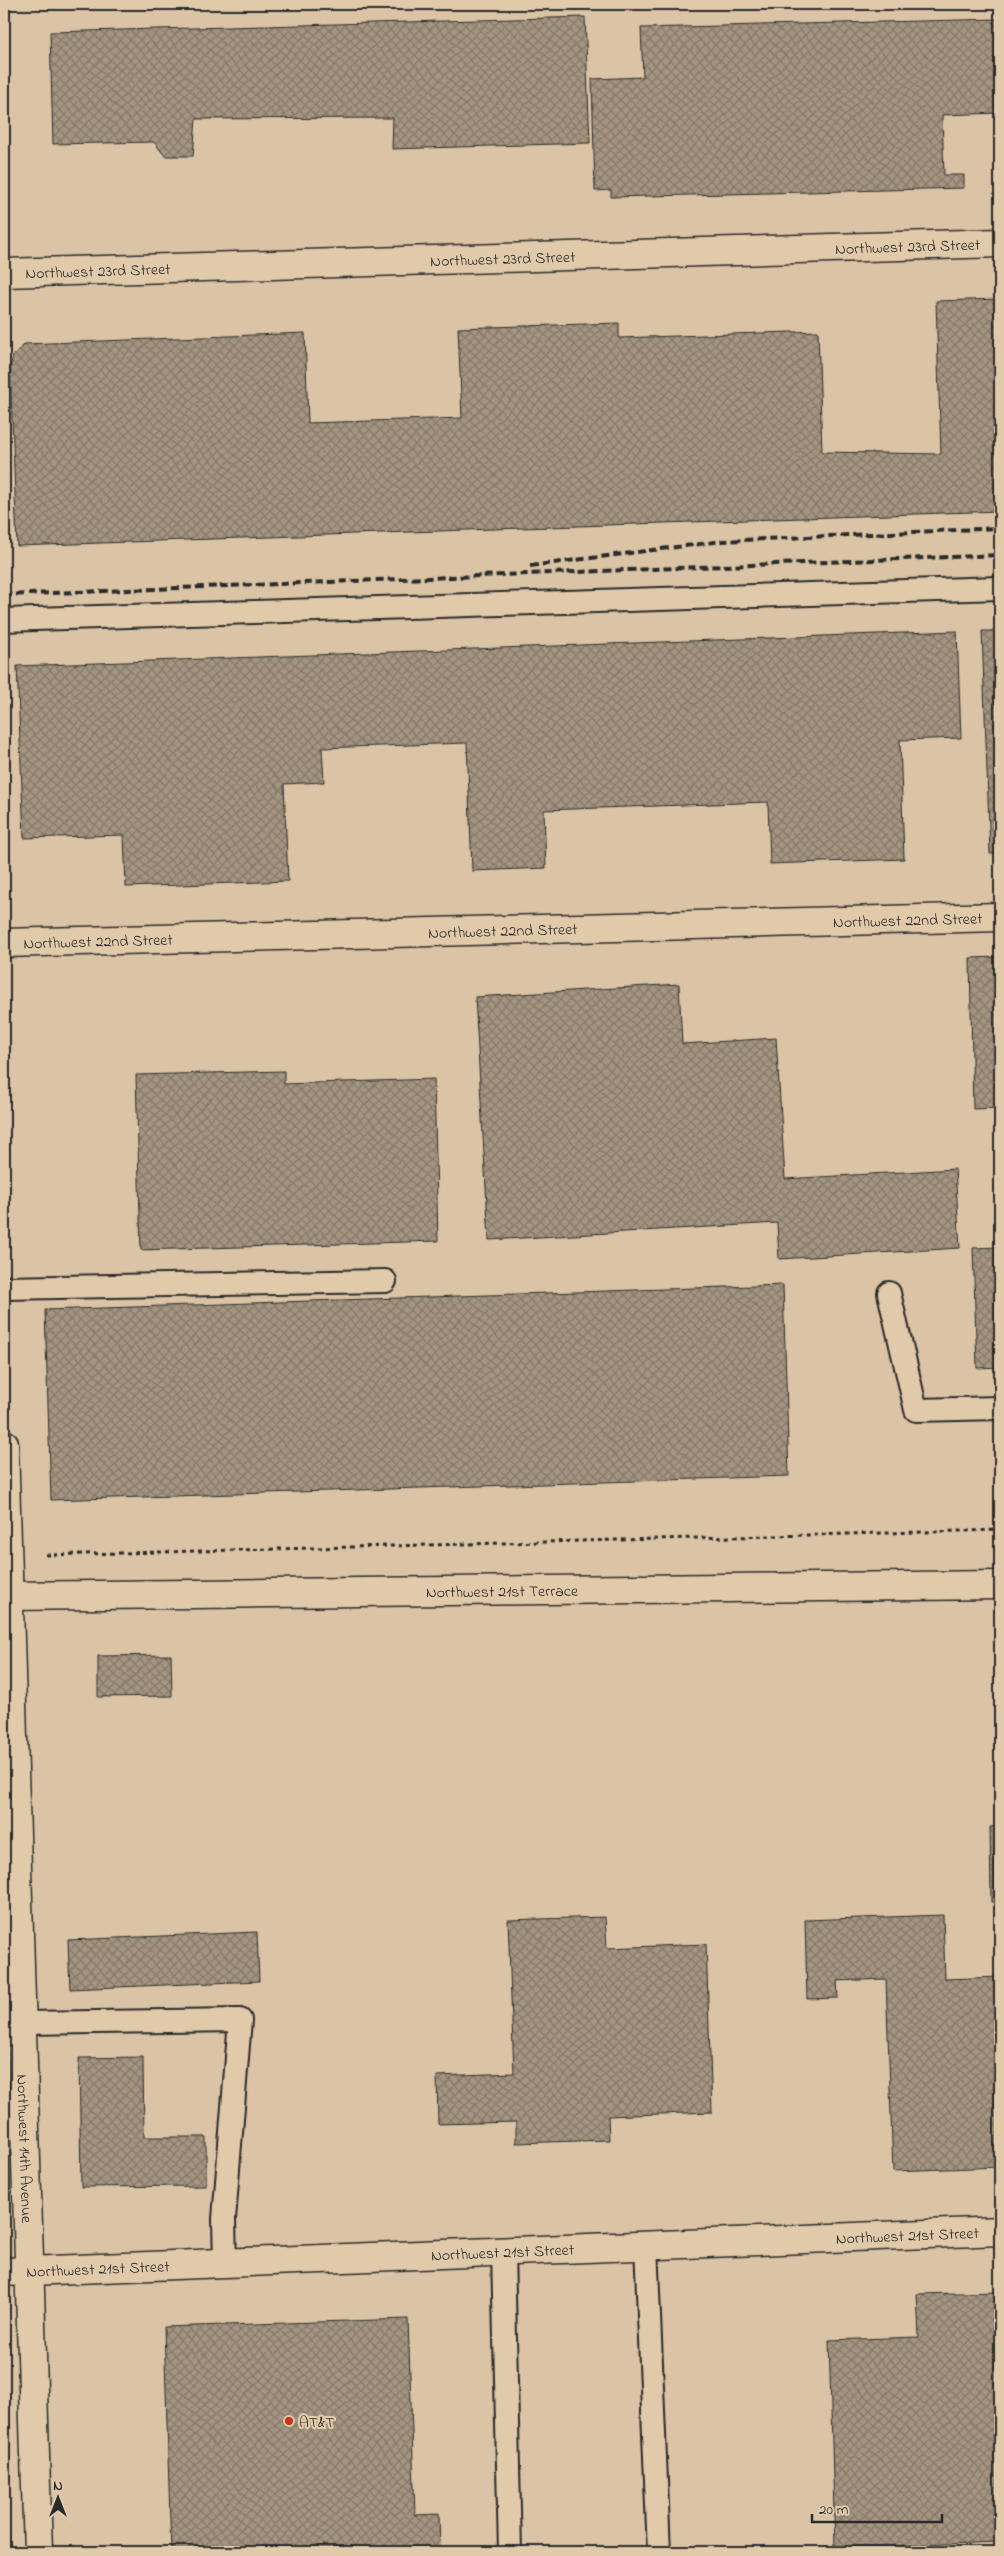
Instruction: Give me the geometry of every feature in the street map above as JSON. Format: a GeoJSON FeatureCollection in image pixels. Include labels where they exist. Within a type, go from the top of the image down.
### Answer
{"type":"FeatureCollection","features":[{"type":"Feature","properties":{"kind":"street","name":"Northwest 23rd Street"},"geometry":{"type":"LineString","coordinates":[[4,273],[1000,243]]}},
{"type":"Feature","properties":{"kind":"street","name":"Northwest 22nd Street"},"geometry":{"type":"LineString","coordinates":[[4,943],[1000,916]]}},
{"type":"Feature","properties":{"kind":"street","name":"Northwest 14th Avenue"},"geometry":{"type":"LineString","coordinates":[[4,1444],[7,1596],[23,2023],[17,2272],[38,2552]]}},
{"type":"Feature","properties":{"kind":"street","name":"Northwest 21st Terrace"},"geometry":{"type":"LineString","coordinates":[[7,1596],[1000,1585]]}},
{"type":"Feature","properties":{"kind":"street","name":"Northwest 21st Street"},"geometry":{"type":"LineString","coordinates":[[17,2272],[1000,2231]]}},
{"type":"Feature","properties":{"kind":"lane"},"geometry":{"type":"LineString","coordinates":[[4,620],[1000,588]]}},
{"type":"Feature","properties":{"kind":"lane"},"geometry":{"type":"LineString","coordinates":[[4,1288],[385,1282]]}},
{"type":"Feature","properties":{"kind":"lane"},"geometry":{"type":"LineString","coordinates":[[889,1293],[916,1410],[1000,1408]]}},
{"type":"Feature","properties":{"kind":"lane"},"geometry":{"type":"LineString","coordinates":[[23,2023],[240,2020],[224,2220],[225,2264]]}},
{"type":"Feature","properties":{"kind":"lane"},"geometry":{"type":"LineString","coordinates":[[646,2245],[659,2552]]}},
{"type":"Feature","properties":{"kind":"lane"},"geometry":{"type":"LineString","coordinates":[[503,2252],[510,2552]]}},
{"type":"Feature","properties":{"kind":"path"},"geometry":{"type":"LineString","coordinates":[[46,1555],[1000,1530]]}},
{"type":"Feature","properties":{"kind":"building"},"geometry":{"type":"Polygon","coordinates":[[[585,17],[590,143],[392,149],[393,118],[196,119],[193,156],[165,156],[154,142],[53,144],[50,32],[585,17]]]}},
{"type":"Feature","properties":{"kind":"building"},"geometry":{"type":"Polygon","coordinates":[[[1000,19],[1000,113],[942,115],[944,175],[964,175],[964,188],[611,197],[611,190],[595,191],[592,79],[643,77],[641,28],[1000,19]]]}},
{"type":"Feature","properties":{"kind":"building"},"geometry":{"type":"Polygon","coordinates":[[[1000,299],[1000,511],[17,546],[10,367],[13,356],[25,344],[305,333],[308,423],[462,418],[458,328],[619,323],[619,338],[818,331],[822,452],[941,454],[936,301],[1000,299]]]}},
{"type":"Feature","properties":{"kind":"building"},"geometry":{"type":"Polygon","coordinates":[[[957,631],[961,738],[900,740],[904,859],[770,864],[768,802],[544,810],[546,868],[472,871],[467,743],[322,748],[324,782],[284,784],[288,881],[126,887],[124,835],[24,838],[17,666],[957,631]]]}},
{"type":"Feature","properties":{"kind":"building"},"geometry":{"type":"Polygon","coordinates":[[[982,631],[1000,631],[1000,853],[990,854],[982,631]]]}},
{"type":"Feature","properties":{"kind":"building"},"geometry":{"type":"Polygon","coordinates":[[[1000,957],[1000,1108],[973,1109],[970,958],[1000,957]]]}},
{"type":"Feature","properties":{"kind":"building"},"geometry":{"type":"Polygon","coordinates":[[[679,984],[682,1044],[776,1038],[785,1179],[955,1169],[960,1248],[779,1259],[777,1223],[489,1240],[475,997],[679,984]]]}},
{"type":"Feature","properties":{"kind":"building"},"geometry":{"type":"Polygon","coordinates":[[[284,1071],[284,1084],[434,1079],[438,1241],[141,1250],[136,1075],[284,1071]]]}},
{"type":"Feature","properties":{"kind":"building"},"geometry":{"type":"Polygon","coordinates":[[[999,1130],[1000,1130],[1000,1174],[999,1130]]]}},
{"type":"Feature","properties":{"kind":"building"},"geometry":{"type":"Polygon","coordinates":[[[1000,1247],[1000,1367],[977,1368],[973,1248],[1000,1247]]]}},
{"type":"Feature","properties":{"kind":"building"},"geometry":{"type":"Polygon","coordinates":[[[783,1285],[789,1476],[51,1500],[45,1310],[783,1285]]]}},
{"type":"Feature","properties":{"kind":"building"},"geometry":{"type":"Polygon","coordinates":[[[171,1655],[172,1696],[98,1697],[98,1656],[171,1655]]]}},
{"type":"Feature","properties":{"kind":"building"},"geometry":{"type":"Polygon","coordinates":[[[1000,1826],[1000,1901],[991,1902],[990,1827],[1000,1826]]]}},
{"type":"Feature","properties":{"kind":"building"},"geometry":{"type":"Polygon","coordinates":[[[943,1915],[945,1979],[1000,1977],[1000,2167],[893,2171],[886,1979],[837,1981],[838,1998],[807,1999],[805,1920],[943,1915]]]}},
{"type":"Feature","properties":{"kind":"building"},"geometry":{"type":"Polygon","coordinates":[[[605,1917],[607,1948],[706,1944],[712,2112],[608,2116],[609,2140],[516,2143],[516,2122],[438,2124],[437,2076],[514,2073],[508,1920],[605,1917]]]}},
{"type":"Feature","properties":{"kind":"building"},"geometry":{"type":"Polygon","coordinates":[[[257,1932],[259,1981],[70,1989],[68,1940],[257,1932]]]}},
{"type":"Feature","properties":{"kind":"building"},"geometry":{"type":"Polygon","coordinates":[[[143,2057],[144,2137],[206,2137],[206,2186],[81,2187],[79,2058],[143,2057]]]}},
{"type":"Feature","properties":{"kind":"building"},"geometry":{"type":"Polygon","coordinates":[[[1000,2292],[1000,2542],[835,2548],[829,2340],[919,2337],[917,2294],[1000,2292]]]}},
{"type":"Feature","properties":{"kind":"building","name":"AT&T"},"geometry":{"type":"Polygon","coordinates":[[[408,2319],[415,2515],[439,2514],[440,2552],[171,2552],[164,2327],[408,2319]]]}},
{"type":"Feature","properties":{"kind":"railway"},"geometry":{"type":"LineString","coordinates":[[530,566],[723,541],[1000,528]]}},
{"type":"Feature","properties":{"kind":"railway"},"geometry":{"type":"LineString","coordinates":[[4,595],[1000,555]]}},
{"type":"Feature","properties":{"kind":"place","name":"AT&T"},"geometry":{"type":"Point","coordinates":[289,2421]}}]}
